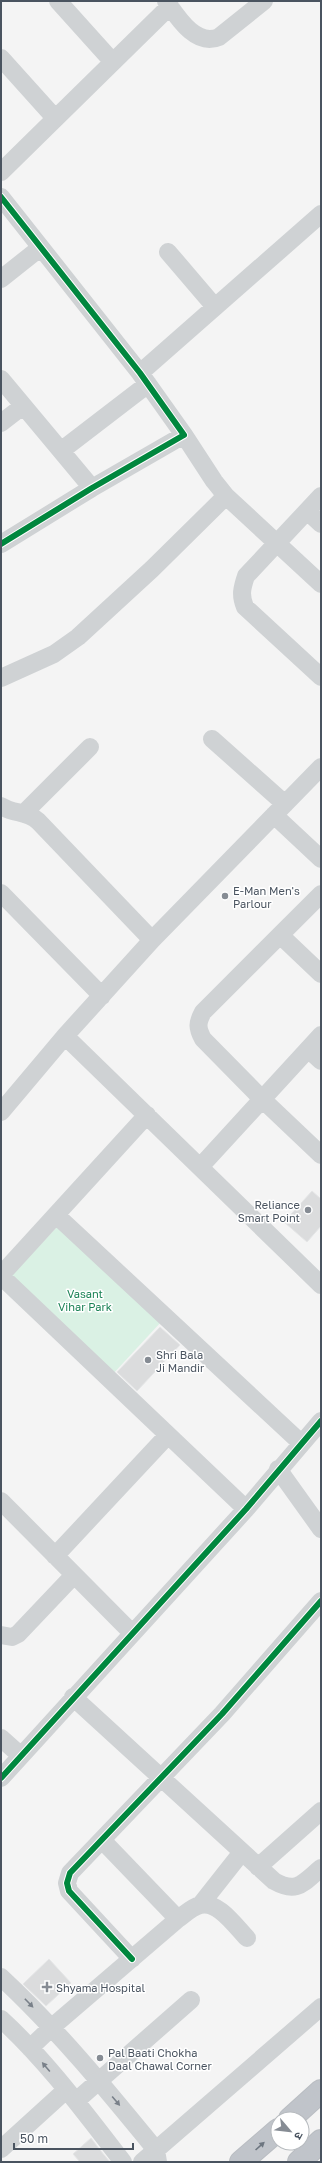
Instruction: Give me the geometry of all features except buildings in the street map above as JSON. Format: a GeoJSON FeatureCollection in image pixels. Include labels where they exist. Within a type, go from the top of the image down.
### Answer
{"type":"FeatureCollection","features":[{"type":"Feature","properties":{"kind":"highway"},"geometry":{"type":"LineString","coordinates":[[299,2111],[321,2091]]}},
{"type":"Feature","properties":{"kind":"highway"},"geometry":{"type":"LineString","coordinates":[[242,2162],[270,2137]]}},
{"type":"Feature","properties":{"kind":"highway"},"geometry":{"type":"LineString","coordinates":[[299,2162],[321,2142]]}},
{"type":"Feature","properties":{"kind":"street"},"geometry":{"type":"LineString","coordinates":[[58,1],[112,61]]}},
{"type":"Feature","properties":{"kind":"street"},"geometry":{"type":"LineString","coordinates":[[1,172],[168,4],[193,32],[202,39],[211,41],[219,37],[264,1]]}},
{"type":"Feature","properties":{"kind":"street"},"geometry":{"type":"LineString","coordinates":[[1,58],[55,118]]}},
{"type":"Feature","properties":{"kind":"street"},"geometry":{"type":"LineString","coordinates":[[1,197],[144,378],[214,481],[226,496],[321,584]]}},
{"type":"Feature","properties":{"kind":"street"},"geometry":{"type":"LineString","coordinates":[[62,450],[144,378],[215,307],[321,214]]}},
{"type":"Feature","properties":{"kind":"street"},"geometry":{"type":"LineString","coordinates":[[1,279],[40,248]]}},
{"type":"Feature","properties":{"kind":"street"},"geometry":{"type":"LineString","coordinates":[[168,252],[215,307]]}},
{"type":"Feature","properties":{"kind":"street"},"geometry":{"type":"LineString","coordinates":[[1,379],[62,450],[92,488]]}},
{"type":"Feature","properties":{"kind":"street"},"geometry":{"type":"LineString","coordinates":[[1,423],[23,406]]}},
{"type":"Feature","properties":{"kind":"street"},"geometry":{"type":"LineString","coordinates":[[1,544],[92,488],[184,435]]}},
{"type":"Feature","properties":{"kind":"street"},"geometry":{"type":"LineString","coordinates":[[1,678],[54,654],[78,637],[152,569],[226,496]]}},
{"type":"Feature","properties":{"kind":"street"},"geometry":{"type":"LineString","coordinates":[[319,670],[245,607],[241,598],[242,588],[246,576],[321,496]]}},
{"type":"Feature","properties":{"kind":"street"},"geometry":{"type":"LineString","coordinates":[[307,511],[321,524]]}},
{"type":"Feature","properties":{"kind":"street"},"geometry":{"type":"LineString","coordinates":[[212,739],[279,810],[321,859]]}},
{"type":"Feature","properties":{"kind":"street"},"geometry":{"type":"LineString","coordinates":[[24,812],[90,747]]}},
{"type":"Feature","properties":{"kind":"street"},"geometry":{"type":"LineString","coordinates":[[1,1112],[65,1036],[152,940],[321,767]]}},
{"type":"Feature","properties":{"kind":"street"},"geometry":{"type":"LineString","coordinates":[[1,806],[8,810],[24,812],[38,821],[152,940]]}},
{"type":"Feature","properties":{"kind":"street"},"geometry":{"type":"LineString","coordinates":[[1,893],[102,996]]}},
{"type":"Feature","properties":{"kind":"street"},"geometry":{"type":"LineString","coordinates":[[321,894],[203,1012],[199,1020],[198,1029],[203,1038],[262,1099],[321,1155]]}},
{"type":"Feature","properties":{"kind":"street"},"geometry":{"type":"LineString","coordinates":[[280,935],[321,974]]}},
{"type":"Feature","properties":{"kind":"street"},"geometry":{"type":"LineString","coordinates":[[200,1167],[262,1099],[315,1055],[321,1035]]}},
{"type":"Feature","properties":{"kind":"street"},"geometry":{"type":"LineString","coordinates":[[65,1036],[321,1285]]}},
{"type":"Feature","properties":{"kind":"street"},"geometry":{"type":"LineString","coordinates":[[147,1115],[1,1276],[246,1509]]}},
{"type":"Feature","properties":{"kind":"street"},"geometry":{"type":"LineString","coordinates":[[56,1215],[302,1443]]}},
{"type":"Feature","properties":{"kind":"street"},"geometry":{"type":"LineString","coordinates":[[1,1778],[20,1755],[246,1509],[278,1469],[321,1421]]}},
{"type":"Feature","properties":{"kind":"street"},"geometry":{"type":"LineString","coordinates":[[55,1556],[168,1435]]}},
{"type":"Feature","properties":{"kind":"street"},"geometry":{"type":"LineString","coordinates":[[278,1469],[321,1529]]}},
{"type":"Feature","properties":{"kind":"street"},"geometry":{"type":"LineString","coordinates":[[1,1501],[132,1633]]}},
{"type":"Feature","properties":{"kind":"street"},"geometry":{"type":"LineString","coordinates":[[1,1635],[12,1637],[18,1634],[74,1575]]}},
{"type":"Feature","properties":{"kind":"street"},"geometry":{"type":"LineString","coordinates":[[132,1959],[69,1891],[67,1883],[70,1873],[222,1714],[321,1601]]}},
{"type":"Feature","properties":{"kind":"street"},"geometry":{"type":"LineString","coordinates":[[73,1697],[274,1881],[284,1887],[294,1888],[302,1885],[321,1868]]}},
{"type":"Feature","properties":{"kind":"street"},"geometry":{"type":"LineString","coordinates":[[1,1738],[20,1755]]}},
{"type":"Feature","properties":{"kind":"street"},"geometry":{"type":"LineString","coordinates":[[258,1867],[321,1811]]}},
{"type":"Feature","properties":{"kind":"street"},"geometry":{"type":"LineString","coordinates":[[102,1840],[178,1919]]}},
{"type":"Feature","properties":{"kind":"street"},"geometry":{"type":"LineString","coordinates":[[30,2048],[52,2027],[178,1919],[200,1904],[242,1852]]}},
{"type":"Feature","properties":{"kind":"street"},"geometry":{"type":"LineString","coordinates":[[200,1904],[208,1904],[218,1909],[247,1938]]}},
{"type":"Feature","properties":{"kind":"street"},"geometry":{"type":"LineString","coordinates":[[1,1977],[52,2027],[98,2080],[157,2156]]}},
{"type":"Feature","properties":{"kind":"street"},"geometry":{"type":"LineString","coordinates":[[1,2149],[71,2096],[98,2080],[191,2000]]}},
{"type":"Feature","properties":{"kind":"street"},"geometry":{"type":"LineString","coordinates":[[142,2162],[157,2156],[321,2007]]}},
{"type":"Feature","properties":{"kind":"street"},"geometry":{"type":"LineString","coordinates":[[1,2019],[30,2048],[71,2096],[123,2162]]}},
{"type":"Feature","properties":{"kind":"green space","name":"Vasant Vihar Park"},"geometry":{"type":"Polygon","coordinates":[[[59,1225],[161,1322],[112,1375],[9,1277],[59,1225]]]}},
{"type":"Feature","properties":{"kind":"cycle path"},"geometry":{"type":"LineString","coordinates":[[1,197],[140,373],[184,435],[92,488],[1,544]]}},
{"type":"Feature","properties":{"kind":"cycle path"},"geometry":{"type":"LineString","coordinates":[[1,1778],[246,1509],[321,1421]]}},
{"type":"Feature","properties":{"kind":"cycle path"},"geometry":{"type":"LineString","coordinates":[[132,1959],[69,1891],[67,1883],[70,1873],[222,1714],[321,1601]]}},
{"type":"Feature","properties":{"kind":"place","name":"E-Man Men's Parlour"},"geometry":{"type":"Point","coordinates":[225,896]}},
{"type":"Feature","properties":{"kind":"place","name":"Reliance Smart Point"},"geometry":{"type":"Point","coordinates":[308,1210]}},
{"type":"Feature","properties":{"kind":"place","name":"Shri Bala Ji Mandir"},"geometry":{"type":"Point","coordinates":[148,1360]}},
{"type":"Feature","properties":{"kind":"place","name":"Shyama Hospital"},"geometry":{"type":"Point","coordinates":[47,1987]}},
{"type":"Feature","properties":{"kind":"place","name":"Pal Baati Chokha Daal Chawal Corner"},"geometry":{"type":"Point","coordinates":[100,2058]}}]}
